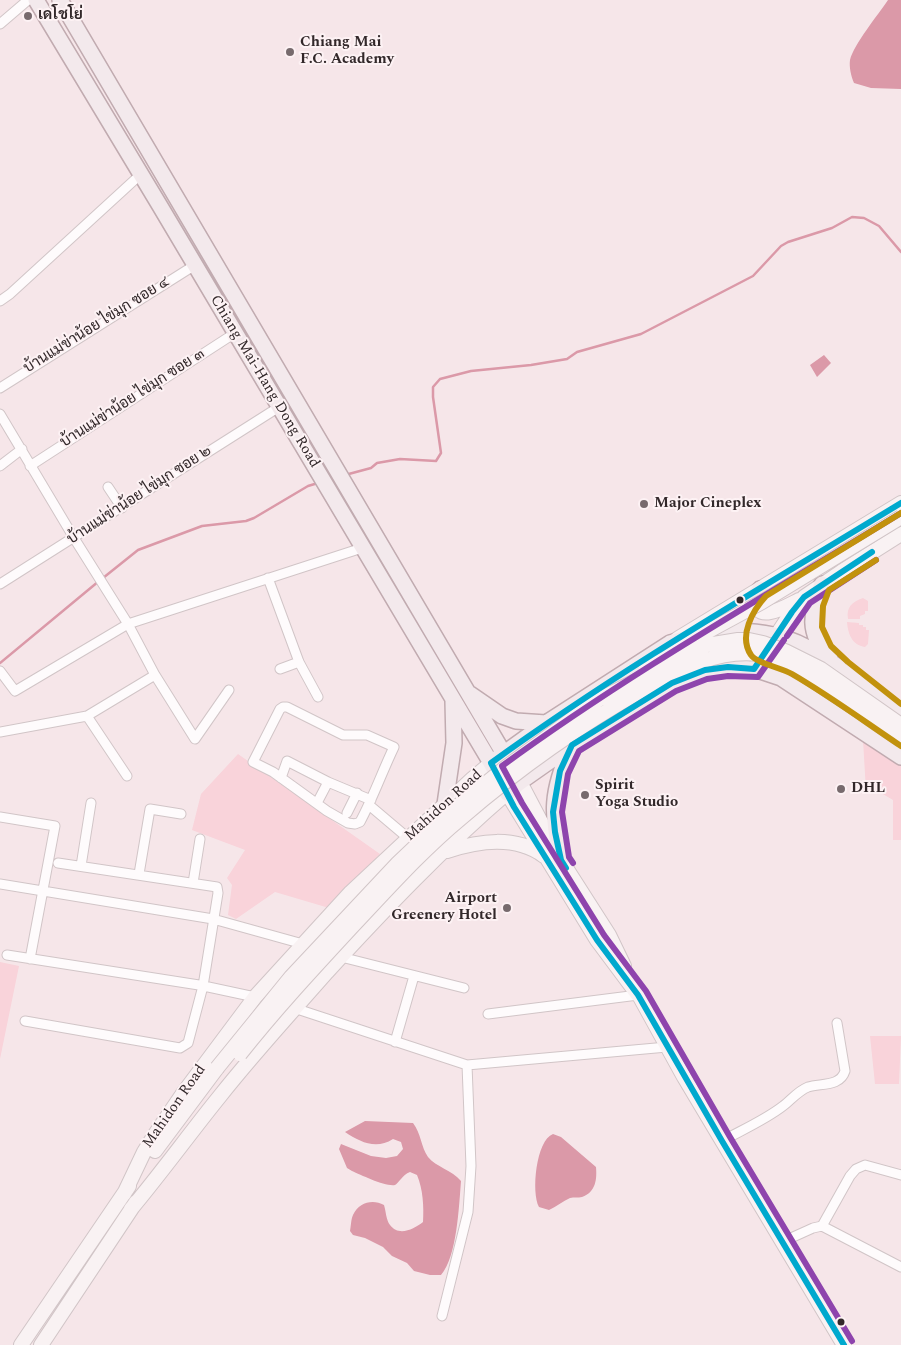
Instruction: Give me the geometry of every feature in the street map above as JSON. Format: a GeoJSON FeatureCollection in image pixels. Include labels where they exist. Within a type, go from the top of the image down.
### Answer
{"type":"FeatureCollection","features":[{"type":"Feature","properties":{"kind":"main road","name":"Chiang Mai-Hang Dong Road"},"geometry":{"type":"LineString","coordinates":[[36,0],[453,701],[497,758]]}},
{"type":"Feature","properties":{"kind":"main road","name":"Chiang Mai-Hang Dong Road"},"geometry":{"type":"LineString","coordinates":[[60,0],[465,690],[497,758]]}},
{"type":"Feature","properties":{"kind":"main road"},"geometry":{"type":"LineString","coordinates":[[160,206],[176,196]]}},
{"type":"Feature","properties":{"kind":"main road"},"geometry":{"type":"LineString","coordinates":[[670,643],[901,503]]}},
{"type":"Feature","properties":{"kind":"main road"},"geometry":{"type":"LineString","coordinates":[[598,700],[666,654],[762,602],[901,517]]}},
{"type":"Feature","properties":{"kind":"main road"},"geometry":{"type":"LineString","coordinates":[[757,592],[754,601],[759,610],[768,613],[774,612],[804,597],[901,534]]}},
{"type":"Feature","properties":{"kind":"main road"},"geometry":{"type":"LineString","coordinates":[[822,584],[814,604],[813,629],[824,651],[842,669]]}},
{"type":"Feature","properties":{"kind":"main road"},"geometry":{"type":"LineString","coordinates":[[757,592],[746,608],[737,631],[740,655],[752,669],[804,597]]}},
{"type":"Feature","properties":{"kind":"main road","name":"Mahidon Road"},"geometry":{"type":"LineString","coordinates":[[124,1194],[144,1152],[154,1136],[184,1092],[255,997],[372,872],[497,758],[546,723],[670,643],[692,636],[737,631],[777,635],[804,646],[842,669],[901,714]]}},
{"type":"Feature","properties":{"kind":"main road","name":"Mahidon Road"},"geometry":{"type":"LineString","coordinates":[[21,1345],[124,1194],[221,1071],[291,977],[398,863],[458,806],[505,768],[598,700],[707,645],[749,640],[785,651],[808,662],[901,725]]}},
{"type":"Feature","properties":{"kind":"main road","name":"Mahidon Road"},"geometry":{"type":"LineString","coordinates":[[41,1345],[221,1071],[300,982],[403,873],[461,818],[530,764],[625,700],[677,672],[707,659],[729,654],[758,654],[801,671],[901,740]]}},
{"type":"Feature","properties":{"kind":"main road","name":"Mahidon Road"},"geometry":{"type":"LineString","coordinates":[[131,1209],[169,1164],[220,1096],[294,1008],[442,852],[520,782],[572,745],[672,683],[705,670],[728,667],[752,669],[781,678],[843,717],[901,757]]}},
{"type":"Feature","properties":{"kind":"main road"},"geometry":{"type":"LineString","coordinates":[[843,717],[840,708],[843,698],[853,689],[865,688]]}},
{"type":"Feature","properties":{"kind":"main road"},"geometry":{"type":"LineString","coordinates":[[465,690],[502,716],[516,721],[546,723]]}},
{"type":"Feature","properties":{"kind":"main road"},"geometry":{"type":"LineString","coordinates":[[445,804],[452,768],[454,743],[453,701]]}},
{"type":"Feature","properties":{"kind":"main road"},"geometry":{"type":"LineString","coordinates":[[555,860],[553,812],[560,770],[572,745]]}},
{"type":"Feature","properties":{"kind":"main road"},"geometry":{"type":"LineString","coordinates":[[497,758],[520,782],[555,860]]}},
{"type":"Feature","properties":{"kind":"main road"},"geometry":{"type":"LineString","coordinates":[[497,758],[507,793],[609,935],[638,995],[667,1047],[844,1345]]}},
{"type":"Feature","properties":{"kind":"main road"},"geometry":{"type":"LineString","coordinates":[[442,852],[484,841],[502,842],[534,849],[555,860]]}},
{"type":"Feature","properties":{"kind":"main road"},"geometry":{"type":"LineString","coordinates":[[372,872],[383,869],[395,873],[400,883],[397,898]]}},
{"type":"Feature","properties":{"kind":"street"},"geometry":{"type":"LineString","coordinates":[[0,24],[28,0]]}},
{"type":"Feature","properties":{"kind":"street"},"geometry":{"type":"LineString","coordinates":[[0,301],[141,174]]}},
{"type":"Feature","properties":{"kind":"street","name":"บ้านแม่ข่าน้อย ไข่มุก ซอย ๔"},"geometry":{"type":"LineString","coordinates":[[0,388],[195,265]]}},
{"type":"Feature","properties":{"kind":"street","name":"บ้านแม่ข่าน้อย ไข่มุก ซอย ๓"},"geometry":{"type":"LineString","coordinates":[[30,466],[235,332]]}},
{"type":"Feature","properties":{"kind":"street","name":"บ้านแม่ข่าน้อย ไข่มุก ซอย ๒"},"geometry":{"type":"LineString","coordinates":[[0,584],[279,407]]}},
{"type":"Feature","properties":{"kind":"street"},"geometry":{"type":"LineString","coordinates":[[0,414],[128,624],[155,675],[196,739],[229,690]]}},
{"type":"Feature","properties":{"kind":"street"},"geometry":{"type":"LineString","coordinates":[[0,466],[22,449]]}},
{"type":"Feature","properties":{"kind":"street"},"geometry":{"type":"LineString","coordinates":[[108,487],[122,508]]}},
{"type":"Feature","properties":{"kind":"street"},"geometry":{"type":"LineString","coordinates":[[0,670],[15,692],[128,624],[362,548]]}},
{"type":"Feature","properties":{"kind":"street"},"geometry":{"type":"LineString","coordinates":[[268,578],[299,662],[318,697]]}},
{"type":"Feature","properties":{"kind":"street"},"geometry":{"type":"LineString","coordinates":[[280,668],[299,662]]}},
{"type":"Feature","properties":{"kind":"street"},"geometry":{"type":"LineString","coordinates":[[0,732],[87,716],[155,675]]}},
{"type":"Feature","properties":{"kind":"street"},"geometry":{"type":"LineString","coordinates":[[283,707],[343,735],[367,735],[394,747],[360,822],[355,824],[348,823],[281,778],[253,762],[280,709],[283,707]]}},
{"type":"Feature","properties":{"kind":"street"},"geometry":{"type":"LineString","coordinates":[[87,716],[127,776]]}},
{"type":"Feature","properties":{"kind":"street"},"geometry":{"type":"LineString","coordinates":[[281,778],[287,761],[370,802],[408,838]]}},
{"type":"Feature","properties":{"kind":"street"},"geometry":{"type":"LineString","coordinates":[[317,803],[328,782]]}},
{"type":"Feature","properties":{"kind":"street"},"geometry":{"type":"LineString","coordinates":[[347,813],[357,794]]}},
{"type":"Feature","properties":{"kind":"street"},"geometry":{"type":"LineString","coordinates":[[81,866],[91,803]]}},
{"type":"Feature","properties":{"kind":"street"},"geometry":{"type":"LineString","coordinates":[[139,874],[150,809],[180,814]]}},
{"type":"Feature","properties":{"kind":"street"},"geometry":{"type":"LineString","coordinates":[[0,818],[55,826],[30,959]]}},
{"type":"Feature","properties":{"kind":"street"},"geometry":{"type":"LineString","coordinates":[[193,882],[200,839]]}},
{"type":"Feature","properties":{"kind":"street"},"geometry":{"type":"LineString","coordinates":[[25,1021],[180,1048],[188,1043],[203,986],[218,888],[193,882],[58,863]]}},
{"type":"Feature","properties":{"kind":"street"},"geometry":{"type":"LineString","coordinates":[[0,884],[213,919],[303,944]]}},
{"type":"Feature","properties":{"kind":"street"},"geometry":{"type":"LineString","coordinates":[[7,955],[203,986],[255,997]]}},
{"type":"Feature","properties":{"kind":"street"},"geometry":{"type":"LineString","coordinates":[[341,957],[464,988]]}},
{"type":"Feature","properties":{"kind":"street"},"geometry":{"type":"LineString","coordinates":[[395,1042],[414,976]]}},
{"type":"Feature","properties":{"kind":"street"},"geometry":{"type":"LineString","coordinates":[[488,1014],[638,995]]}},
{"type":"Feature","properties":{"kind":"street"},"geometry":{"type":"LineString","coordinates":[[294,1008],[467,1065],[667,1047]]}},
{"type":"Feature","properties":{"kind":"street"},"geometry":{"type":"LineString","coordinates":[[722,1141],[783,1107],[808,1087],[821,1086],[843,1077],[845,1071],[837,1023]]}},
{"type":"Feature","properties":{"kind":"street"},"geometry":{"type":"LineString","coordinates":[[442,1316],[468,1212],[471,1166],[467,1065]]}},
{"type":"Feature","properties":{"kind":"street"},"geometry":{"type":"LineString","coordinates":[[782,1242],[822,1226],[850,1176],[856,1169],[865,1165],[901,1175]]}},
{"type":"Feature","properties":{"kind":"street"},"geometry":{"type":"LineString","coordinates":[[822,1226],[901,1267]]}},
{"type":"Feature","properties":{"kind":"shaded area"},"geometry":{"type":"Polygon","coordinates":[[[888,0],[901,0],[901,89],[871,88],[854,83],[850,69],[852,53],[888,0]]]}},
{"type":"Feature","properties":{"kind":"shaded area"},"geometry":{"type":"Polygon","coordinates":[[[824,355],[831,363],[817,377],[810,365],[824,355]]]}},
{"type":"Feature","properties":{"kind":"shaded area"},"geometry":{"type":"Polygon","coordinates":[[[863,598],[868,601],[868,611],[865,611],[865,614],[860,616],[860,619],[848,619],[849,608],[856,601],[863,598]]]}},
{"type":"Feature","properties":{"kind":"shaded area"},"geometry":{"type":"Polygon","coordinates":[[[847,622],[859,623],[859,625],[866,627],[866,630],[869,630],[868,644],[865,647],[854,641],[848,631],[847,622]]]}},
{"type":"Feature","properties":{"kind":"shaded area"},"geometry":{"type":"Polygon","coordinates":[[[863,740],[901,766],[901,840],[893,840],[893,800],[876,790],[866,791],[863,740]]]}},
{"type":"Feature","properties":{"kind":"shaded area"},"geometry":{"type":"Polygon","coordinates":[[[238,754],[380,854],[329,908],[275,892],[236,919],[228,915],[232,885],[227,878],[245,850],[192,830],[201,794],[238,754]]]}},
{"type":"Feature","properties":{"kind":"shaded area"},"geometry":{"type":"Polygon","coordinates":[[[0,962],[19,966],[0,1059],[0,962]]]}},
{"type":"Feature","properties":{"kind":"shaded area"},"geometry":{"type":"Polygon","coordinates":[[[870,1036],[901,1036],[899,1084],[875,1084],[870,1036]]]}},
{"type":"Feature","properties":{"kind":"shaded area"},"geometry":{"type":"Polygon","coordinates":[[[365,1121],[413,1123],[428,1157],[461,1181],[454,1244],[451,1256],[441,1275],[430,1275],[414,1271],[407,1263],[392,1256],[383,1247],[365,1238],[353,1235],[350,1231],[353,1215],[359,1207],[371,1202],[384,1205],[389,1223],[398,1231],[406,1231],[423,1222],[423,1198],[417,1175],[410,1172],[395,1185],[391,1185],[347,1168],[339,1149],[341,1144],[371,1156],[386,1158],[397,1156],[403,1149],[401,1142],[393,1139],[380,1144],[374,1144],[362,1142],[345,1132],[365,1121]]]}},
{"type":"Feature","properties":{"kind":"shaded area"},"geometry":{"type":"Polygon","coordinates":[[[553,1134],[561,1137],[596,1167],[596,1176],[595,1185],[587,1195],[570,1198],[549,1210],[539,1207],[535,1191],[535,1179],[539,1156],[543,1146],[547,1138],[553,1134]]]}},
{"type":"Feature","properties":{"kind":"waterway"},"geometry":{"type":"LineString","coordinates":[[345,475],[371,468],[377,463],[400,459],[436,461],[441,453],[433,387],[440,379],[471,371],[567,359],[577,352],[641,334],[753,276],[781,246],[788,242],[832,228],[852,217],[864,218],[879,226],[901,252]]}},
{"type":"Feature","properties":{"kind":"waterway"},"geometry":{"type":"LineString","coordinates":[[103,578],[138,550],[202,526],[246,521],[308,486],[318,483]]}},
{"type":"Feature","properties":{"kind":"waterway"},"geometry":{"type":"LineString","coordinates":[[0,663],[99,581]]}},
{"type":"Feature","properties":{"kind":"transit line"},"geometry":{"type":"LineString","coordinates":[[844,1345],[722,1141],[638,995],[597,940],[514,807],[491,763],[642,661],[901,503]]}},
{"type":"Feature","properties":{"kind":"transit line"},"geometry":{"type":"LineString","coordinates":[[852,1341],[730,1137],[646,991],[604,935],[522,803],[502,766],[649,667],[901,513]]}},
{"type":"Feature","properties":{"kind":"transit line"},"geometry":{"type":"LineString","coordinates":[[901,513],[766,596],[752,616],[746,640],[747,648],[754,658],[788,672],[806,682],[901,746]]}},
{"type":"Feature","properties":{"kind":"transit line"},"geometry":{"type":"LineString","coordinates":[[566,868],[561,860],[553,812],[560,771],[572,745],[672,683],[705,670],[728,667],[754,669],[804,597],[872,552]]}},
{"type":"Feature","properties":{"kind":"transit line"},"geometry":{"type":"LineString","coordinates":[[787,636],[810,603],[876,560]]}},
{"type":"Feature","properties":{"kind":"transit line"},"geometry":{"type":"LineString","coordinates":[[876,560],[829,590],[823,606],[822,627],[831,646],[901,704]]}},
{"type":"Feature","properties":{"kind":"transit line"},"geometry":{"type":"LineString","coordinates":[[573,863],[569,857],[562,812],[568,774],[579,751],[676,691],[707,679],[728,676],[758,677],[784,640]]}},
{"type":"Feature","properties":{"kind":"place","name":"เดโชโย่"},"geometry":{"type":"Point","coordinates":[28,16]}},
{"type":"Feature","properties":{"kind":"place","name":"Chiang Mai F.C. Academy"},"geometry":{"type":"Point","coordinates":[290,52]}},
{"type":"Feature","properties":{"kind":"place","name":"Major Cineplex"},"geometry":{"type":"Point","coordinates":[644,504]}},
{"type":"Feature","properties":{"kind":"place","name":"DHL"},"geometry":{"type":"Point","coordinates":[841,789]}},
{"type":"Feature","properties":{"kind":"place","name":"Spirit Yoga Studio"},"geometry":{"type":"Point","coordinates":[585,795]}},
{"type":"Feature","properties":{"kind":"place","name":"Airport Greenery Hotel"},"geometry":{"type":"Point","coordinates":[507,908]}}]}
